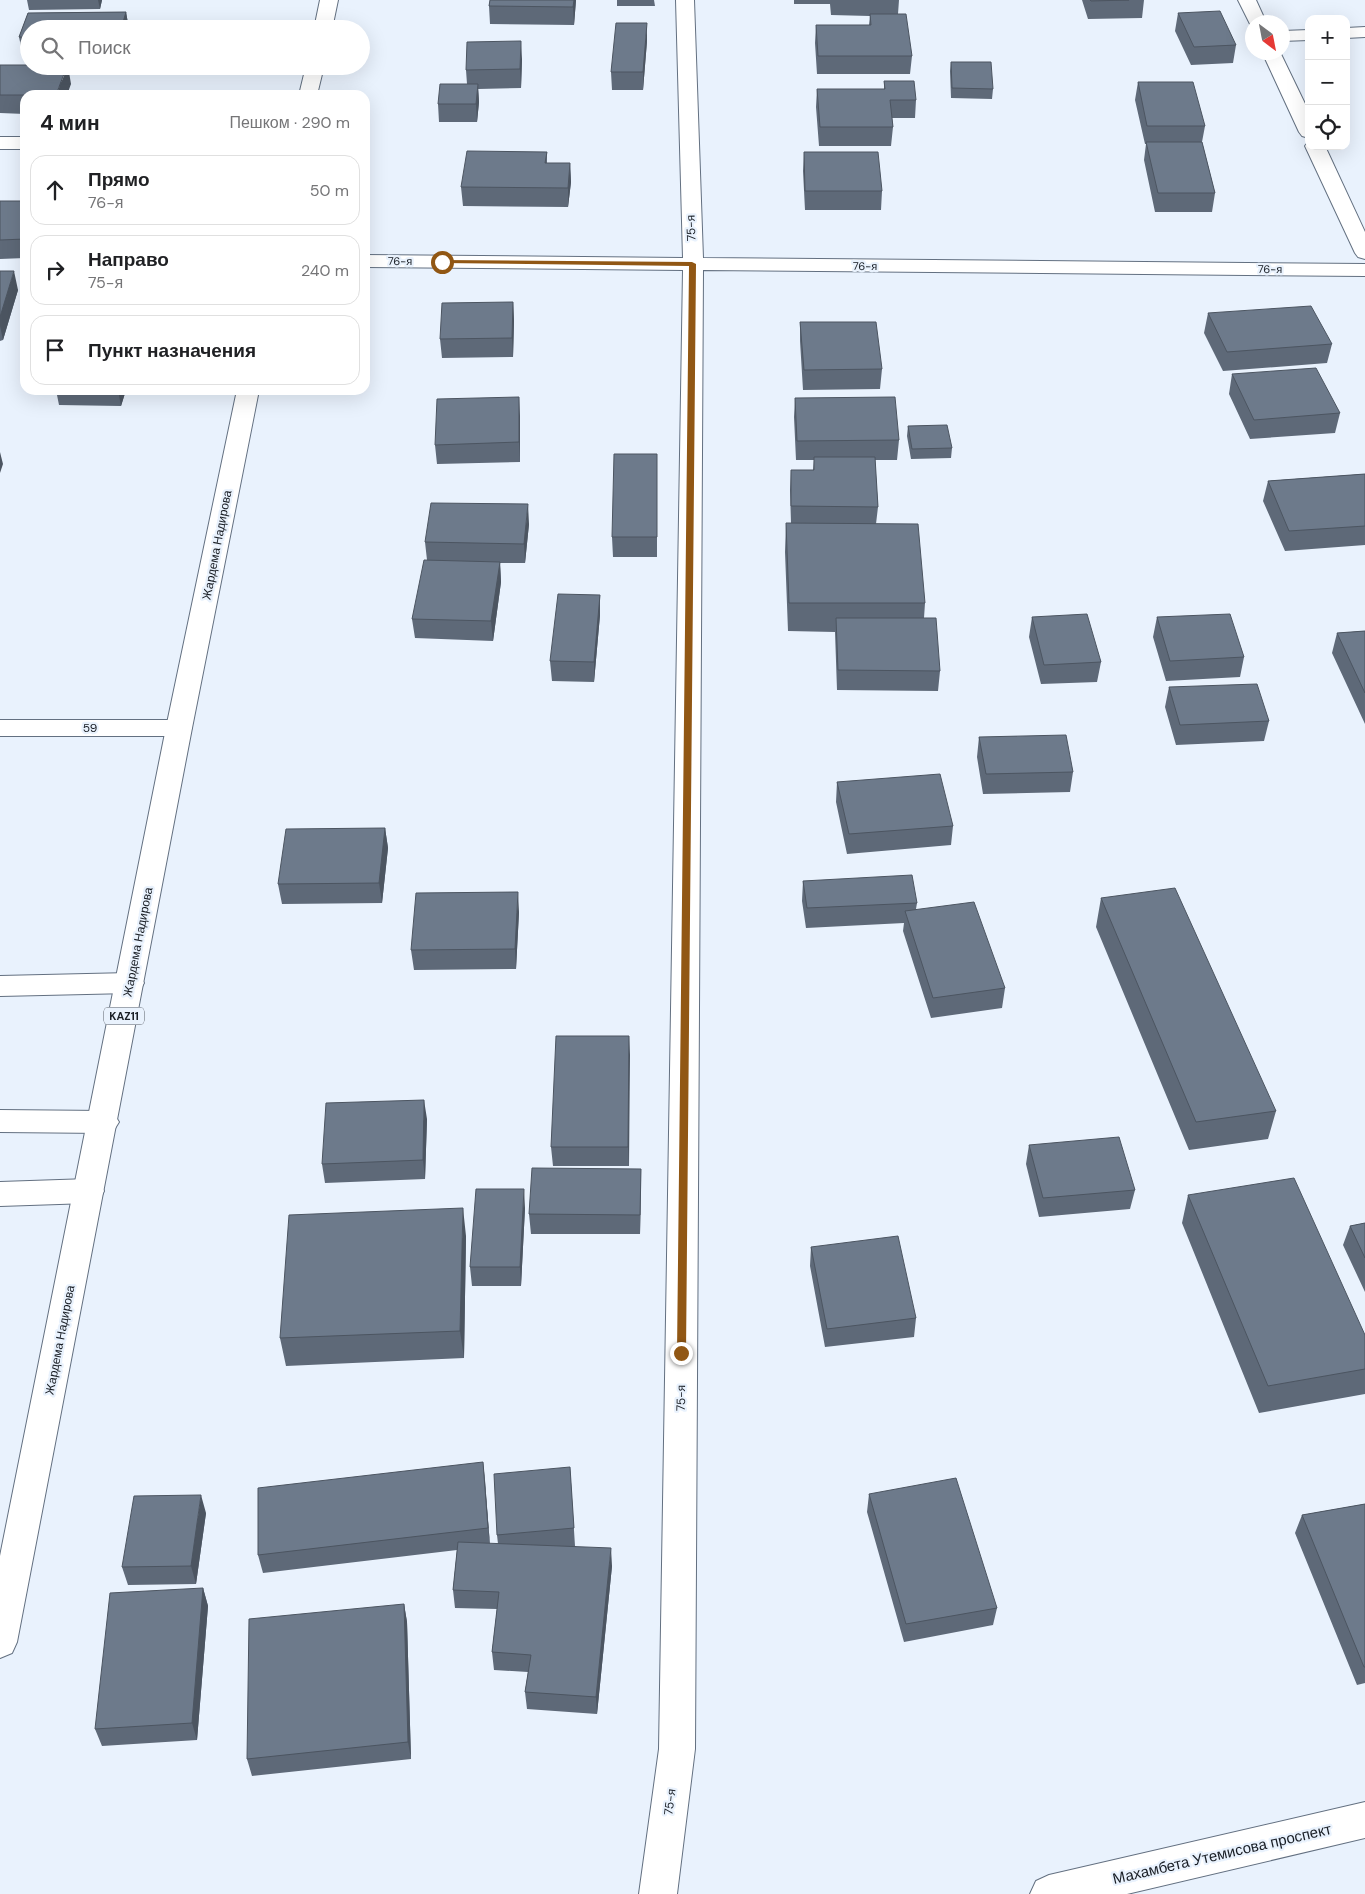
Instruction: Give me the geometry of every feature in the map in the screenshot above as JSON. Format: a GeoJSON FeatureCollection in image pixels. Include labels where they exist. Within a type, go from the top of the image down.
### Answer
{"type":"FeatureCollection","features":[{"type":"Feature","properties":{"kind":"main road"},"geometry":{"type":"LineString","coordinates":[[325,20],[329,0]]}},
{"type":"Feature","properties":{"kind":"main road","name":"75-я"},"geometry":{"type":"LineString","coordinates":[[658,1894],[677,1749],[692,264],[685,0]]}},
{"type":"Feature","properties":{"kind":"main road"},"geometry":{"type":"LineString","coordinates":[[1247,0],[1254,15]]}},
{"type":"Feature","properties":{"kind":"main road"},"geometry":{"type":"LineString","coordinates":[[1350,33],[1365,32]]}},
{"type":"Feature","properties":{"kind":"main road"},"geometry":{"type":"LineString","coordinates":[[1290,36],[1305,35]]}},
{"type":"Feature","properties":{"kind":"main road"},"geometry":{"type":"LineString","coordinates":[[1276,60],[1305,123]]}},
{"type":"Feature","properties":{"kind":"main road"},"geometry":{"type":"LineString","coordinates":[[309,90],[313,75]]}},
{"type":"Feature","properties":{"kind":"main road"},"geometry":{"type":"LineString","coordinates":[[0,143],[20,143]]}},
{"type":"Feature","properties":{"kind":"main road"},"geometry":{"type":"LineString","coordinates":[[1317,150],[1365,253]]}},
{"type":"Feature","properties":{"kind":"main road","name":"76-я"},"geometry":{"type":"LineString","coordinates":[[370,261],[1365,270]]}},
{"type":"Feature","properties":{"kind":"main road","name":"Жардема Надирова"},"geometry":{"type":"LineString","coordinates":[[0,1642],[104,1122],[179,728],[247,395]]}},
{"type":"Feature","properties":{"kind":"main road","name":"59"},"geometry":{"type":"LineString","coordinates":[[0,728],[179,728]]}},
{"type":"Feature","properties":{"kind":"main road"},"geometry":{"type":"LineString","coordinates":[[0,986],[130,983]]}},
{"type":"Feature","properties":{"kind":"main road"},"geometry":{"type":"LineString","coordinates":[[0,1121],[104,1122]]}},
{"type":"Feature","properties":{"kind":"main road"},"geometry":{"type":"LineString","coordinates":[[0,1194],[89,1191]]}},
{"type":"Feature","properties":{"kind":"main road","name":"Махамбета Утемисова проспект"},"geometry":{"type":"LineString","coordinates":[[1049,1894],[1365,1820]]}},
{"type":"Feature","properties":{"kind":"building"},"geometry":{"type":"Polygon","coordinates":[[[490,0],[574,0],[573,7],[489,6],[490,0]]]}},
{"type":"Feature","properties":{"kind":"building"},"geometry":{"type":"Polygon","coordinates":[[[1090,0],[1129,0],[1091,1],[1090,0]]]}},
{"type":"Feature","properties":{"kind":"building"},"geometry":{"type":"Polygon","coordinates":[[[1220,11],[1236,45],[1194,47],[1178,13],[1220,11]]]}},
{"type":"Feature","properties":{"kind":"building"},"geometry":{"type":"Polygon","coordinates":[[[126,12],[124,20],[25,20],[28,13],[126,12]]]}},
{"type":"Feature","properties":{"kind":"building"},"geometry":{"type":"Polygon","coordinates":[[[870,14],[906,14],[912,56],[818,56],[816,25],[871,25],[870,14]]]}},
{"type":"Feature","properties":{"kind":"building"},"geometry":{"type":"Polygon","coordinates":[[[616,23],[647,23],[643,72],[611,72],[616,23]]]}},
{"type":"Feature","properties":{"kind":"building"},"geometry":{"type":"Polygon","coordinates":[[[521,41],[520,69],[466,70],[467,42],[521,41]]]}},
{"type":"Feature","properties":{"kind":"building"},"geometry":{"type":"Polygon","coordinates":[[[951,62],[991,62],[993,89],[952,88],[951,62]]]}},
{"type":"Feature","properties":{"kind":"building"},"geometry":{"type":"Polygon","coordinates":[[[0,65],[20,65],[20,75],[64,75],[58,90],[20,90],[20,95],[0,95],[0,65]]]}},
{"type":"Feature","properties":{"kind":"building"},"geometry":{"type":"Polygon","coordinates":[[[884,81],[914,81],[916,100],[890,100],[893,127],[820,127],[817,89],[885,89],[884,81]]]}},
{"type":"Feature","properties":{"kind":"building"},"geometry":{"type":"Polygon","coordinates":[[[1138,82],[1193,82],[1205,126],[1147,126],[1138,82]]]}},
{"type":"Feature","properties":{"kind":"building"},"geometry":{"type":"Polygon","coordinates":[[[440,84],[478,84],[476,104],[438,104],[440,84]]]}},
{"type":"Feature","properties":{"kind":"building"},"geometry":{"type":"Polygon","coordinates":[[[1146,142],[1202,142],[1215,193],[1158,193],[1146,142]]]}},
{"type":"Feature","properties":{"kind":"building"},"geometry":{"type":"Polygon","coordinates":[[[467,151],[547,152],[545,163],[570,163],[568,188],[461,187],[467,151]]]}},
{"type":"Feature","properties":{"kind":"building"},"geometry":{"type":"Polygon","coordinates":[[[804,152],[878,152],[882,191],[805,191],[804,152]]]}},
{"type":"Feature","properties":{"kind":"building"},"geometry":{"type":"Polygon","coordinates":[[[0,201],[20,201],[20,239],[0,240],[0,201]]]}},
{"type":"Feature","properties":{"kind":"building"},"geometry":{"type":"Polygon","coordinates":[[[0,271],[14,271],[0,317],[0,271]]]}},
{"type":"Feature","properties":{"kind":"building"},"geometry":{"type":"Polygon","coordinates":[[[513,302],[512,338],[440,339],[442,303],[513,302]]]}},
{"type":"Feature","properties":{"kind":"building"},"geometry":{"type":"Polygon","coordinates":[[[1311,306],[1332,344],[1227,352],[1208,313],[1311,306]]]}},
{"type":"Feature","properties":{"kind":"building"},"geometry":{"type":"Polygon","coordinates":[[[800,322],[876,322],[882,369],[804,370],[800,322]]]}},
{"type":"Feature","properties":{"kind":"building"},"geometry":{"type":"Polygon","coordinates":[[[1316,368],[1340,413],[1254,420],[1232,374],[1316,368]]]}},
{"type":"Feature","properties":{"kind":"building"},"geometry":{"type":"Polygon","coordinates":[[[519,397],[519,442],[435,445],[437,399],[519,397]]]}},
{"type":"Feature","properties":{"kind":"building"},"geometry":{"type":"Polygon","coordinates":[[[895,397],[899,440],[797,441],[795,398],[895,397]]]}},
{"type":"Feature","properties":{"kind":"building"},"geometry":{"type":"Polygon","coordinates":[[[947,425],[952,448],[912,449],[908,426],[947,425]]]}},
{"type":"Feature","properties":{"kind":"building"},"geometry":{"type":"Polygon","coordinates":[[[614,454],[657,454],[657,537],[612,537],[614,454]]]}},
{"type":"Feature","properties":{"kind":"building"},"geometry":{"type":"Polygon","coordinates":[[[814,457],[875,457],[878,507],[791,506],[791,470],[814,470],[814,457]]]}},
{"type":"Feature","properties":{"kind":"building"},"geometry":{"type":"Polygon","coordinates":[[[1365,474],[1365,526],[1289,531],[1268,481],[1365,474]]]}},
{"type":"Feature","properties":{"kind":"building"},"geometry":{"type":"Polygon","coordinates":[[[431,503],[528,504],[524,544],[425,542],[431,503]]]}},
{"type":"Feature","properties":{"kind":"building"},"geometry":{"type":"Polygon","coordinates":[[[786,523],[918,524],[925,603],[789,603],[786,523]]]}},
{"type":"Feature","properties":{"kind":"building"},"geometry":{"type":"Polygon","coordinates":[[[424,560],[500,562],[491,621],[412,619],[424,560]]]}},
{"type":"Feature","properties":{"kind":"building"},"geometry":{"type":"Polygon","coordinates":[[[558,594],[600,595],[594,662],[550,661],[558,594]]]}},
{"type":"Feature","properties":{"kind":"building"},"geometry":{"type":"Polygon","coordinates":[[[1087,614],[1101,662],[1044,665],[1032,617],[1087,614]]]}},
{"type":"Feature","properties":{"kind":"building"},"geometry":{"type":"Polygon","coordinates":[[[1230,614],[1244,657],[1170,661],[1157,617],[1230,614]]]}},
{"type":"Feature","properties":{"kind":"building"},"geometry":{"type":"Polygon","coordinates":[[[836,618],[936,618],[940,671],[838,670],[836,618]]]}},
{"type":"Feature","properties":{"kind":"building"},"geometry":{"type":"Polygon","coordinates":[[[1365,631],[1365,693],[1337,633],[1365,631]]]}},
{"type":"Feature","properties":{"kind":"building"},"geometry":{"type":"Polygon","coordinates":[[[1257,684],[1269,721],[1180,725],[1169,687],[1257,684]]]}},
{"type":"Feature","properties":{"kind":"building"},"geometry":{"type":"Polygon","coordinates":[[[1066,735],[1073,772],[986,774],[979,737],[1066,735]]]}},
{"type":"Feature","properties":{"kind":"building"},"geometry":{"type":"Polygon","coordinates":[[[940,774],[953,826],[849,834],[837,782],[940,774]]]}},
{"type":"Feature","properties":{"kind":"building"},"geometry":{"type":"Polygon","coordinates":[[[385,828],[379,883],[278,884],[286,829],[385,828]]]}},
{"type":"Feature","properties":{"kind":"building"},"geometry":{"type":"Polygon","coordinates":[[[912,875],[917,903],[807,908],[803,881],[912,875]]]}},
{"type":"Feature","properties":{"kind":"building"},"geometry":{"type":"Polygon","coordinates":[[[1175,888],[1276,1111],[1196,1122],[1101,898],[1175,888]]]}},
{"type":"Feature","properties":{"kind":"building"},"geometry":{"type":"Polygon","coordinates":[[[518,892],[515,949],[411,950],[416,893],[518,892]]]}},
{"type":"Feature","properties":{"kind":"building"},"geometry":{"type":"Polygon","coordinates":[[[974,902],[1005,988],[933,998],[905,911],[974,902]]]}},
{"type":"Feature","properties":{"kind":"building"},"geometry":{"type":"Polygon","coordinates":[[[556,1036],[629,1036],[628,1147],[551,1147],[556,1036]]]}},
{"type":"Feature","properties":{"kind":"building"},"geometry":{"type":"Polygon","coordinates":[[[424,1100],[423,1160],[322,1164],[326,1103],[424,1100]]]}},
{"type":"Feature","properties":{"kind":"building"},"geometry":{"type":"Polygon","coordinates":[[[1119,1137],[1135,1190],[1043,1198],[1029,1145],[1119,1137]]]}},
{"type":"Feature","properties":{"kind":"building"},"geometry":{"type":"Polygon","coordinates":[[[532,1168],[641,1169],[640,1215],[529,1214],[532,1168]]]}},
{"type":"Feature","properties":{"kind":"building"},"geometry":{"type":"Polygon","coordinates":[[[1294,1178],[1365,1335],[1365,1369],[1268,1386],[1188,1195],[1294,1178]]]}},
{"type":"Feature","properties":{"kind":"building"},"geometry":{"type":"Polygon","coordinates":[[[476,1189],[524,1189],[520,1267],[470,1267],[476,1189]]]}},
{"type":"Feature","properties":{"kind":"building"},"geometry":{"type":"Polygon","coordinates":[[[463,1208],[460,1331],[280,1338],[289,1215],[463,1208]]]}},
{"type":"Feature","properties":{"kind":"building"},"geometry":{"type":"Polygon","coordinates":[[[1365,1223],[1365,1258],[1350,1226],[1365,1223]]]}},
{"type":"Feature","properties":{"kind":"building"},"geometry":{"type":"Polygon","coordinates":[[[898,1236],[916,1318],[827,1329],[811,1247],[898,1236]]]}},
{"type":"Feature","properties":{"kind":"building"},"geometry":{"type":"Polygon","coordinates":[[[483,1462],[488,1528],[258,1555],[258,1488],[483,1462]]]}},
{"type":"Feature","properties":{"kind":"building"},"geometry":{"type":"Polygon","coordinates":[[[570,1467],[574,1528],[497,1535],[494,1474],[570,1467]]]}},
{"type":"Feature","properties":{"kind":"building"},"geometry":{"type":"Polygon","coordinates":[[[956,1478],[997,1608],[906,1624],[869,1494],[956,1478]]]}},
{"type":"Feature","properties":{"kind":"building"},"geometry":{"type":"Polygon","coordinates":[[[201,1495],[191,1566],[122,1567],[134,1496],[201,1495]]]}},
{"type":"Feature","properties":{"kind":"building"},"geometry":{"type":"Polygon","coordinates":[[[1365,1504],[1365,1667],[1364,1667],[1302,1515],[1365,1504]]]}},
{"type":"Feature","properties":{"kind":"building"},"geometry":{"type":"Polygon","coordinates":[[[458,1542],[611,1548],[596,1697],[525,1692],[531,1655],[492,1652],[499,1592],[453,1590],[458,1542]]]}},
{"type":"Feature","properties":{"kind":"building"},"geometry":{"type":"Polygon","coordinates":[[[203,1588],[192,1723],[95,1729],[110,1593],[203,1588]]]}},
{"type":"Feature","properties":{"kind":"building"},"geometry":{"type":"Polygon","coordinates":[[[404,1604],[408,1742],[247,1759],[249,1619],[404,1604]]]}},
{"type":"Feature","properties":{"kind":"route"},"geometry":{"type":"LineString","coordinates":[[442,262],[692,264],[681,1353]]}}]}
